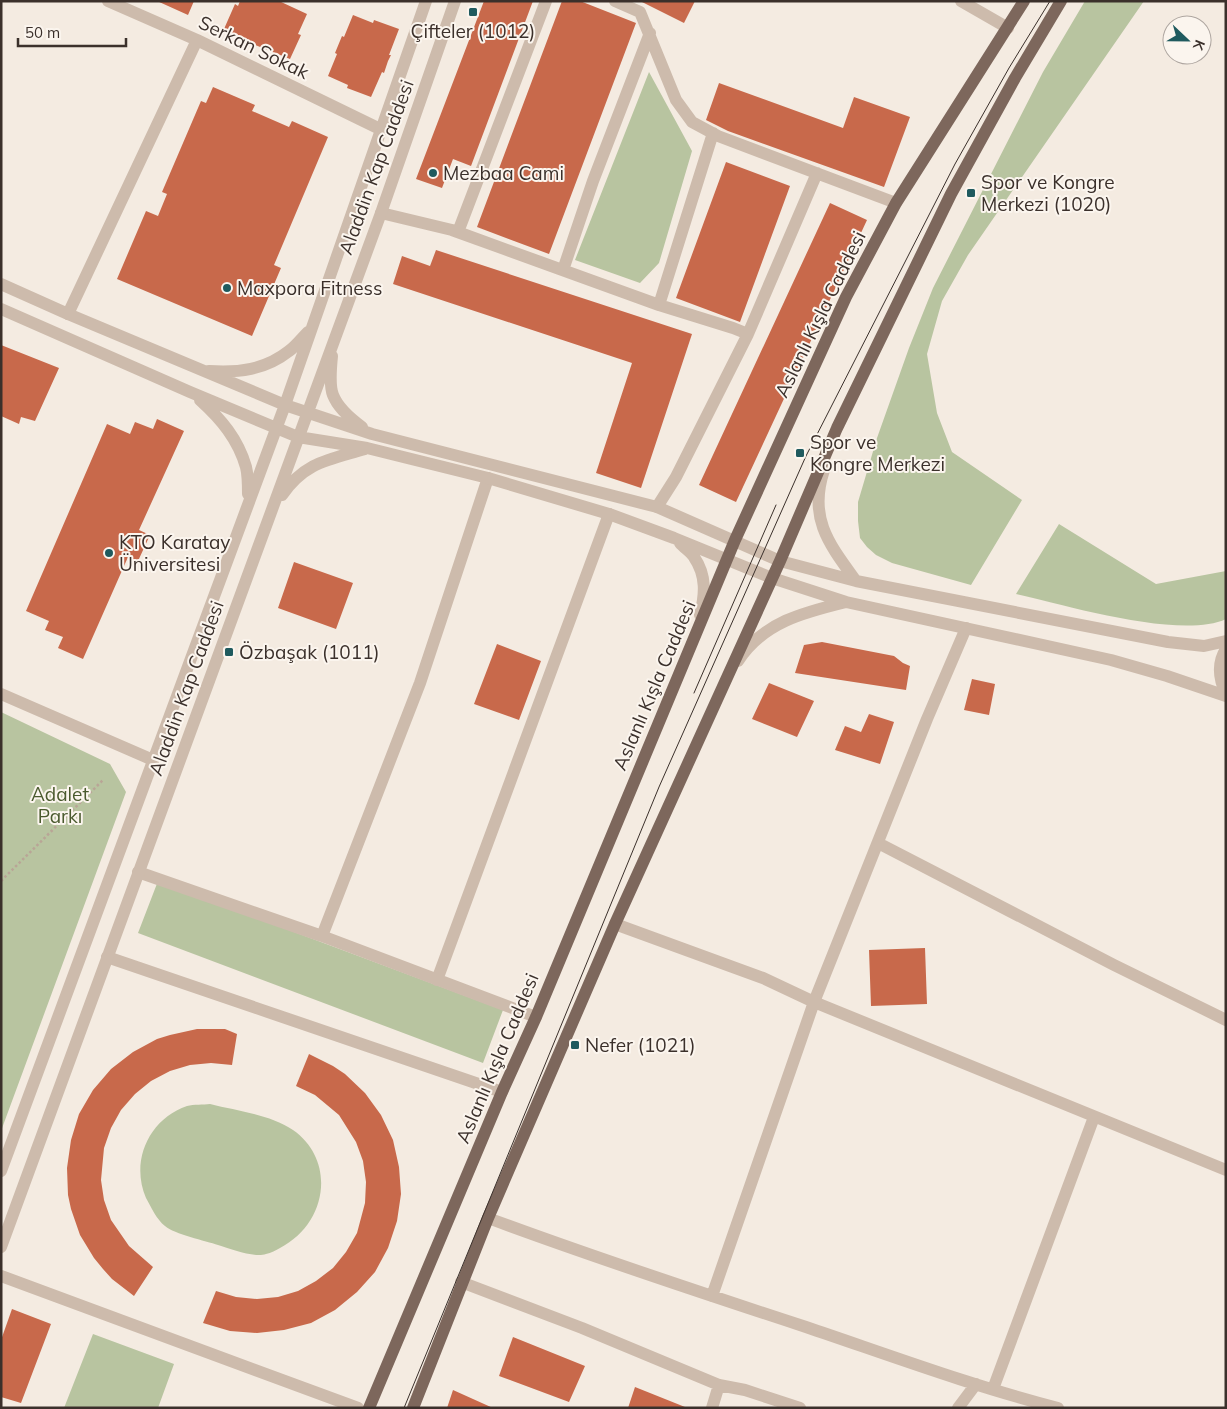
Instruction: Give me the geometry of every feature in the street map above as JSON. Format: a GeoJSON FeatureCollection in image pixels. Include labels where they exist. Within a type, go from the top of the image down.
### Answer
{"type":"FeatureCollection","features":[{"type":"Feature","properties":{"kind":"main road","name":"Aslanlı Kışla Caddesi"},"geometry":{"type":"LineString","coordinates":[[368,1408],[502,1092],[536,1017],[697,628],[846,297],[896,203],[1024,1]]}},
{"type":"Feature","properties":{"kind":"main road"},"geometry":{"type":"LineString","coordinates":[[413,1408],[488,1218],[615,924],[729,676],[837,428],[951,194],[1015,78],[1061,1]]}},
{"type":"Feature","properties":{"kind":"street","name":"Serkan Sokak"},"geometry":{"type":"LineString","coordinates":[[108,1],[197,40],[382,130]]}},
{"type":"Feature","properties":{"kind":"street","name":"Aladdin Kap Caddesi"},"geometry":{"type":"LineString","coordinates":[[1,1171],[285,405],[426,1]]}},
{"type":"Feature","properties":{"kind":"street","name":"Aladdin Kap Caddesi"},"geometry":{"type":"LineString","coordinates":[[1,1247],[381,213],[455,1]]}},
{"type":"Feature","properties":{"kind":"street"},"geometry":{"type":"LineString","coordinates":[[458,232],[546,1]]}},
{"type":"Feature","properties":{"kind":"street"},"geometry":{"type":"LineString","coordinates":[[615,1],[640,12],[676,100],[692,122],[713,133],[896,203]]}},
{"type":"Feature","properties":{"kind":"street"},"geometry":{"type":"LineString","coordinates":[[961,1],[1008,28]]}},
{"type":"Feature","properties":{"kind":"street"},"geometry":{"type":"LineString","coordinates":[[563,270],[593,181],[650,33]]}},
{"type":"Feature","properties":{"kind":"street"},"geometry":{"type":"LineString","coordinates":[[68,314],[197,40]]}},
{"type":"Feature","properties":{"kind":"street"},"geometry":{"type":"LineString","coordinates":[[660,304],[713,133]]}},
{"type":"Feature","properties":{"kind":"street"},"geometry":{"type":"LineString","coordinates":[[657,506],[676,477],[748,334],[817,173]]}},
{"type":"Feature","properties":{"kind":"street"},"geometry":{"type":"LineString","coordinates":[[381,213],[458,232],[748,334]]}},
{"type":"Feature","properties":{"kind":"street"},"geometry":{"type":"LineString","coordinates":[[1,284],[199,370],[307,413],[372,434],[657,506],[780,561],[856,581],[1168,642],[1204,646],[1226,641]]}},
{"type":"Feature","properties":{"kind":"street"},"geometry":{"type":"LineString","coordinates":[[1,309],[298,437],[367,448],[488,478],[609,514],[772,578],[846,602],[1111,660],[1226,695]]}},
{"type":"Feature","properties":{"kind":"street"},"geometry":{"type":"LineString","coordinates":[[199,370],[233,372],[263,366],[289,351],[312,328]]}},
{"type":"Feature","properties":{"kind":"street"},"geometry":{"type":"LineString","coordinates":[[335,336],[330,368],[333,395],[348,417],[372,434]]}},
{"type":"Feature","properties":{"kind":"street"},"geometry":{"type":"LineString","coordinates":[[190,392],[215,413],[236,440],[247,468],[249,500]]}},
{"type":"Feature","properties":{"kind":"street"},"geometry":{"type":"LineString","coordinates":[[837,428],[819,484],[818,509],[823,530],[835,552],[856,581]]}},
{"type":"Feature","properties":{"kind":"street"},"geometry":{"type":"LineString","coordinates":[[271,510],[291,482],[311,466],[367,448]]}},
{"type":"Feature","properties":{"kind":"street"},"geometry":{"type":"LineString","coordinates":[[322,936],[420,683],[488,478]]}},
{"type":"Feature","properties":{"kind":"street"},"geometry":{"type":"LineString","coordinates":[[437,980],[609,514]]}},
{"type":"Feature","properties":{"kind":"street"},"geometry":{"type":"LineString","coordinates":[[674,538],[694,557],[703,577],[705,595],[697,628]]}},
{"type":"Feature","properties":{"kind":"street"},"geometry":{"type":"LineString","coordinates":[[729,676],[745,650],[772,628],[801,613],[846,602]]}},
{"type":"Feature","properties":{"kind":"street"},"geometry":{"type":"LineString","coordinates":[[712,1296],[814,1002],[927,719],[966,628]]}},
{"type":"Feature","properties":{"kind":"street"},"geometry":{"type":"LineString","coordinates":[[1226,649],[1220,668],[1221,682],[1226,695]]}},
{"type":"Feature","properties":{"kind":"street"},"geometry":{"type":"LineString","coordinates":[[1,694],[153,760]]}},
{"type":"Feature","properties":{"kind":"street"},"geometry":{"type":"LineString","coordinates":[[878,843],[1114,965],[1226,1020]]}},
{"type":"Feature","properties":{"kind":"street"},"geometry":{"type":"LineString","coordinates":[[138,872],[322,936],[536,1017]]}},
{"type":"Feature","properties":{"kind":"street"},"geometry":{"type":"LineString","coordinates":[[615,924],[763,978],[814,1002],[1226,1170]]}},
{"type":"Feature","properties":{"kind":"street"},"geometry":{"type":"LineString","coordinates":[[107,956],[502,1092]]}},
{"type":"Feature","properties":{"kind":"street"},"geometry":{"type":"LineString","coordinates":[[992,1389],[1094,1117]]}},
{"type":"Feature","properties":{"kind":"street"},"geometry":{"type":"LineString","coordinates":[[488,1218],[572,1250],[976,1384],[1058,1408]]}},
{"type":"Feature","properties":{"kind":"street"},"geometry":{"type":"LineString","coordinates":[[1,1276],[358,1408]]}},
{"type":"Feature","properties":{"kind":"street"},"geometry":{"type":"LineString","coordinates":[[462,1282],[582,1328],[719,1385],[745,1390],[800,1408]]}},
{"type":"Feature","properties":{"kind":"street"},"geometry":{"type":"LineString","coordinates":[[958,1408],[976,1384]]}},
{"type":"Feature","properties":{"kind":"street"},"geometry":{"type":"LineString","coordinates":[[712,1408],[719,1385]]}},
{"type":"Feature","properties":{"kind":"path"},"geometry":{"type":"LineString","coordinates":[[1,881],[103,780]]}},
{"type":"Feature","properties":{"kind":"green space"},"geometry":{"type":"Polygon","coordinates":[[[1085,1],[1144,1],[968,255],[942,301],[927,354],[937,413],[952,452],[1022,500],[971,585],[892,563],[876,555],[860,538],[858,502],[877,438],[933,288],[1043,72],[1085,1]]]}},
{"type":"Feature","properties":{"kind":"green space"},"geometry":{"type":"Polygon","coordinates":[[[649,72],[692,151],[659,263],[640,283],[575,260],[649,72]]]}},
{"type":"Feature","properties":{"kind":"green space"},"geometry":{"type":"Polygon","coordinates":[[[1059,524],[1156,584],[1226,571],[1226,619],[1206,624],[1181,626],[1153,623],[1092,612],[1016,594],[1059,524]]]}},
{"type":"Feature","properties":{"kind":"green space","name":"Adalet Parkı"},"geometry":{"type":"Polygon","coordinates":[[[1,712],[110,764],[126,792],[1,1131],[1,712]]]}},
{"type":"Feature","properties":{"kind":"green space"},"geometry":{"type":"Polygon","coordinates":[[[158,881],[503,1010],[483,1063],[138,933],[158,881]]]}},
{"type":"Feature","properties":{"kind":"green space"},"geometry":{"type":"Polygon","coordinates":[[[210,1104],[253,1114],[284,1125],[293,1130],[307,1143],[316,1158],[321,1175],[321,1192],[308,1224],[296,1237],[268,1254],[255,1255],[236,1251],[175,1232],[159,1220],[146,1198],[140,1170],[146,1143],[153,1131],[174,1112],[190,1105],[210,1104]]]}},
{"type":"Feature","properties":{"kind":"green space"},"geometry":{"type":"Polygon","coordinates":[[[93,1334],[174,1364],[158,1408],[64,1408],[93,1334]]]}},
{"type":"Feature","properties":{"kind":"building"},"geometry":{"type":"Polygon","coordinates":[[[157,1],[194,1],[188,15],[157,1]]]}},
{"type":"Feature","properties":{"kind":"building"},"geometry":{"type":"Polygon","coordinates":[[[240,1],[279,1],[307,14],[298,34],[301,35],[290,59],[248,42],[249,40],[224,29],[235,4],[238,6],[240,1]]]}},
{"type":"Feature","properties":{"kind":"building"},"geometry":{"type":"Polygon","coordinates":[[[484,1],[533,1],[471,166],[453,159],[442,188],[416,179],[484,1]]]}},
{"type":"Feature","properties":{"kind":"building"},"geometry":{"type":"Polygon","coordinates":[[[562,1],[580,1],[636,23],[549,254],[477,227],[562,1]]]}},
{"type":"Feature","properties":{"kind":"building"},"geometry":{"type":"Polygon","coordinates":[[[640,1],[695,1],[684,23],[640,1]]]}},
{"type":"Feature","properties":{"kind":"building"},"geometry":{"type":"Polygon","coordinates":[[[353,15],[373,23],[374,20],[399,29],[384,73],[382,72],[371,97],[347,88],[348,85],[328,76],[337,54],[335,53],[353,15]]]}},
{"type":"Feature","properties":{"kind":"building"},"geometry":{"type":"Polygon","coordinates":[[[719,83],[843,128],[854,97],[910,117],[884,187],[728,131],[706,120],[719,83]]]}},
{"type":"Feature","properties":{"kind":"building"},"geometry":{"type":"Polygon","coordinates":[[[213,87],[255,105],[252,111],[289,127],[292,121],[328,137],[274,265],[281,268],[252,336],[117,279],[146,211],[158,216],[167,194],[162,192],[201,101],[206,103],[213,87]]]}},
{"type":"Feature","properties":{"kind":"building"},"geometry":{"type":"Polygon","coordinates":[[[726,162],[790,186],[740,322],[676,298],[726,162]]]}},
{"type":"Feature","properties":{"kind":"building"},"geometry":{"type":"Polygon","coordinates":[[[830,203],[867,220],[736,502],[699,485],[830,203]]]}},
{"type":"Feature","properties":{"kind":"building"},"geometry":{"type":"Polygon","coordinates":[[[436,250],[692,334],[641,488],[596,473],[632,363],[393,284],[402,256],[430,266],[436,250]]]}},
{"type":"Feature","properties":{"kind":"building"},"geometry":{"type":"Polygon","coordinates":[[[1,345],[59,368],[35,421],[21,417],[19,424],[1,416],[1,345]]]}},
{"type":"Feature","properties":{"kind":"building"},"geometry":{"type":"Polygon","coordinates":[[[157,419],[184,431],[139,530],[150,535],[138,561],[128,557],[83,659],[58,648],[63,637],[45,630],[49,621],[26,611],[107,424],[130,434],[135,422],[153,429],[157,419]]]}},
{"type":"Feature","properties":{"kind":"building"},"geometry":{"type":"Polygon","coordinates":[[[294,562],[353,583],[336,629],[278,608],[294,562]]]}},
{"type":"Feature","properties":{"kind":"building"},"geometry":{"type":"Polygon","coordinates":[[[822,642],[894,656],[910,666],[906,690],[795,673],[804,645],[822,642]]]}},
{"type":"Feature","properties":{"kind":"building"},"geometry":{"type":"Polygon","coordinates":[[[497,644],[541,661],[519,720],[474,704],[497,644]]]}},
{"type":"Feature","properties":{"kind":"building"},"geometry":{"type":"Polygon","coordinates":[[[972,679],[995,684],[989,715],[964,710],[972,679]]]}},
{"type":"Feature","properties":{"kind":"building"},"geometry":{"type":"Polygon","coordinates":[[[769,683],[814,701],[797,737],[752,719],[769,683]]]}},
{"type":"Feature","properties":{"kind":"building"},"geometry":{"type":"Polygon","coordinates":[[[869,714],[894,722],[880,764],[835,750],[845,726],[861,732],[869,714]]]}},
{"type":"Feature","properties":{"kind":"building"},"geometry":{"type":"Polygon","coordinates":[[[925,948],[927,1004],[871,1006],[869,950],[925,948]]]}},
{"type":"Feature","properties":{"kind":"building"},"geometry":{"type":"Polygon","coordinates":[[[197,1029],[225,1029],[237,1034],[232,1065],[211,1063],[190,1065],[170,1071],[151,1081],[135,1094],[121,1110],[111,1128],[104,1148],[101,1180],[104,1200],[111,1220],[129,1246],[153,1267],[134,1296],[112,1279],[103,1269],[80,1235],[68,1195],[67,1168],[71,1140],[79,1114],[93,1090],[111,1069],[133,1052],[157,1039],[197,1029]]]}},
{"type":"Feature","properties":{"kind":"building"},"geometry":{"type":"Polygon","coordinates":[[[309,1054],[345,1074],[365,1093],[381,1115],[393,1140],[399,1167],[401,1194],[397,1221],[388,1248],[375,1272],[357,1292],[335,1310],[311,1323],[284,1330],[257,1333],[230,1331],[203,1323],[216,1291],[236,1297],[257,1299],[278,1297],[298,1291],[316,1281],[333,1268],[346,1252],[357,1233],[365,1203],[366,1182],[363,1161],[356,1142],[339,1115],[315,1095],[296,1086],[309,1054]]]}},
{"type":"Feature","properties":{"kind":"building"},"geometry":{"type":"Polygon","coordinates":[[[12,1309],[51,1324],[21,1403],[1,1397],[1,1340],[12,1309]]]}},
{"type":"Feature","properties":{"kind":"building"},"geometry":{"type":"Polygon","coordinates":[[[513,1337],[585,1366],[569,1402],[499,1376],[513,1337]]]}},
{"type":"Feature","properties":{"kind":"building"},"geometry":{"type":"Polygon","coordinates":[[[635,1387],[685,1407],[685,1408],[628,1408],[635,1387]]]}},
{"type":"Feature","properties":{"kind":"building"},"geometry":{"type":"Polygon","coordinates":[[[453,1390],[493,1408],[447,1408],[453,1390]]]}},
{"type":"Feature","properties":{"kind":"tram line"},"geometry":{"type":"LineString","coordinates":[[404,1408],[659,787],[806,456],[955,164],[1009,68],[1050,1]]}},
{"type":"Feature","properties":{"kind":"tram line"},"geometry":{"type":"LineString","coordinates":[[694,693],[776,505]]}},
{"type":"Feature","properties":{"kind":"place","name":"Çifteler (1012)"},"geometry":{"type":"Point","coordinates":[473,12]}},
{"type":"Feature","properties":{"kind":"place","name":"Mezbaa Cami"},"geometry":{"type":"Point","coordinates":[433,173]}},
{"type":"Feature","properties":{"kind":"place","name":"Spor ve Kongre Merkezi (1020)"},"geometry":{"type":"Point","coordinates":[971,193]}},
{"type":"Feature","properties":{"kind":"place","name":"Maxpora Fitness"},"geometry":{"type":"Point","coordinates":[227,288]}},
{"type":"Feature","properties":{"kind":"place","name":"Spor ve Kongre Merkezi"},"geometry":{"type":"Point","coordinates":[800,453]}},
{"type":"Feature","properties":{"kind":"place","name":"KTO Karatay Üniversitesi"},"geometry":{"type":"Point","coordinates":[109,553]}},
{"type":"Feature","properties":{"kind":"place","name":"Özbaşak (1011)"},"geometry":{"type":"Point","coordinates":[229,652]}},
{"type":"Feature","properties":{"kind":"place","name":"Nefer (1021)"},"geometry":{"type":"Point","coordinates":[575,1045]}}]}
